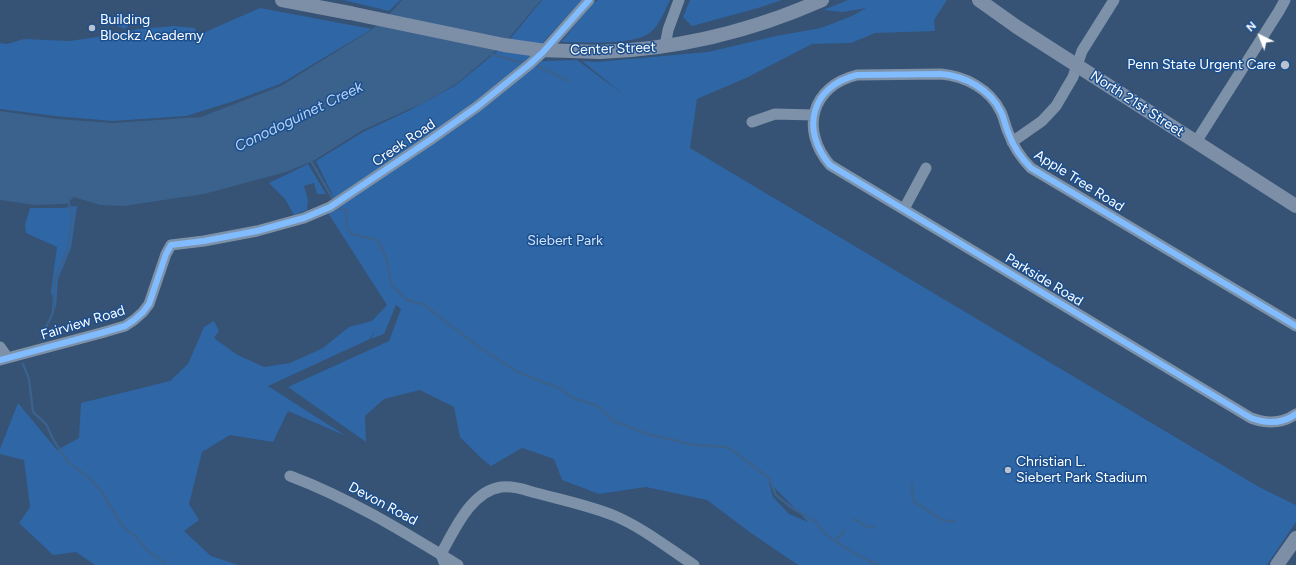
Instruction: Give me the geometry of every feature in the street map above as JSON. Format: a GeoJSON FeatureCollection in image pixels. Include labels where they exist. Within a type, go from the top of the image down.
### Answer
{"type":"FeatureCollection","features":[{"type":"Feature","properties":{"kind":"main road","name":"Center Street"},"geometry":{"type":"LineString","coordinates":[[282,0],[504,45],[539,50],[600,52],[665,46],[716,37],[743,30],[794,12],[822,0]]}},
{"type":"Feature","properties":{"kind":"main road","name":"North 21st Street"},"geometry":{"type":"LineString","coordinates":[[979,0],[1017,27],[1296,206]]}},
{"type":"Feature","properties":{"kind":"main road"},"geometry":{"type":"LineString","coordinates":[[1277,565],[1296,538]]}},
{"type":"Feature","properties":{"kind":"street","name":"Creek Road"},"geometry":{"type":"LineString","coordinates":[[196,242],[257,231],[304,218],[340,201],[454,123],[530,64],[555,40],[589,0]]}},
{"type":"Feature","properties":{"kind":"street"},"geometry":{"type":"LineString","coordinates":[[665,46],[668,30],[679,0]]}},
{"type":"Feature","properties":{"kind":"street"},"geometry":{"type":"LineString","coordinates":[[1012,142],[1047,117],[1056,106],[1073,77],[1082,51],[1114,0]]}},
{"type":"Feature","properties":{"kind":"street"},"geometry":{"type":"LineString","coordinates":[[1196,142],[1285,0]]}},
{"type":"Feature","properties":{"kind":"street","name":"Apple Tree Road"},"geometry":{"type":"LineString","coordinates":[[814,115],[818,103],[833,85],[848,77],[857,75],[951,75],[974,84],[990,96],[1001,111],[1012,142],[1024,161],[1038,173],[1296,326]]}},
{"type":"Feature","properties":{"kind":"street"},"geometry":{"type":"LineString","coordinates":[[752,122],[775,114],[814,115]]}},
{"type":"Feature","properties":{"kind":"street","name":"Parkside Road"},"geometry":{"type":"LineString","coordinates":[[814,115],[813,131],[815,141],[824,158],[830,165],[1251,418],[1260,422],[1270,423],[1288,419],[1296,414]]}},
{"type":"Feature","properties":{"kind":"street"},"geometry":{"type":"LineString","coordinates":[[904,209],[926,168]]}},
{"type":"Feature","properties":{"kind":"street","name":"Fairview Road"},"geometry":{"type":"LineString","coordinates":[[4,358],[125,326],[143,312],[149,304],[166,254],[171,245],[196,242]]}},
{"type":"Feature","properties":{"kind":"street"},"geometry":{"type":"LineString","coordinates":[[0,346],[4,358]]}},
{"type":"Feature","properties":{"kind":"street","name":"Devon Road"},"geometry":{"type":"LineString","coordinates":[[290,476],[321,489],[396,527],[443,560],[458,565]]}},
{"type":"Feature","properties":{"kind":"street"},"geometry":{"type":"LineString","coordinates":[[443,560],[464,515],[472,503],[487,491],[501,487],[517,487],[614,516],[628,522],[694,565]]}},
{"type":"Feature","properties":{"kind":"green space"},"geometry":{"type":"Polygon","coordinates":[[[343,0],[400,0],[389,11],[343,0]]]}},
{"type":"Feature","properties":{"kind":"green space"},"geometry":{"type":"Polygon","coordinates":[[[542,0],[582,0],[524,63],[478,100],[335,200],[316,161],[363,132],[408,111],[456,85],[505,45],[542,0]]]}},
{"type":"Feature","properties":{"kind":"green space"},"geometry":{"type":"Polygon","coordinates":[[[598,0],[670,0],[657,25],[651,32],[643,36],[621,41],[595,43],[561,42],[592,4],[598,0]]]}},
{"type":"Feature","properties":{"kind":"green space"},"geometry":{"type":"Polygon","coordinates":[[[690,0],[782,0],[692,26],[683,17],[690,0]]]}},
{"type":"Feature","properties":{"kind":"green space","name":"Siebert Park"},"geometry":{"type":"Polygon","coordinates":[[[848,0],[947,0],[934,20],[935,31],[875,33],[851,43],[812,44],[748,77],[697,99],[690,148],[1259,487],[1296,505],[1296,522],[1267,565],[798,565],[751,533],[707,500],[646,487],[599,494],[562,480],[554,459],[522,448],[491,466],[460,437],[454,407],[420,390],[384,399],[365,416],[366,442],[288,387],[389,341],[401,309],[396,305],[384,334],[371,339],[377,326],[370,339],[268,386],[346,436],[288,411],[273,442],[230,435],[202,452],[189,504],[199,520],[184,531],[211,556],[238,565],[95,565],[76,552],[53,555],[19,523],[30,507],[24,460],[0,454],[0,449],[18,403],[57,450],[79,438],[81,403],[170,381],[188,364],[204,327],[214,321],[219,331],[214,338],[236,354],[264,367],[290,363],[323,348],[349,327],[372,321],[387,305],[328,213],[332,212],[479,111],[542,61],[577,60],[624,95],[582,61],[596,62],[708,52],[776,36],[821,28],[852,16],[866,8],[843,12],[823,10],[848,0]],[[769,482],[773,497],[789,514],[808,522],[769,482]]]}},
{"type":"Feature","properties":{"kind":"green space"},"geometry":{"type":"Polygon","coordinates":[[[260,8],[372,29],[280,84],[231,102],[186,116],[113,121],[0,109],[0,43],[7,44],[24,39],[69,41],[119,34],[138,29],[174,26],[195,28],[196,36],[260,8]]]}},
{"type":"Feature","properties":{"kind":"green space"},"geometry":{"type":"Polygon","coordinates":[[[116,17],[126,17],[128,27],[123,29],[118,27],[114,19],[116,17]]]}},
{"type":"Feature","properties":{"kind":"green space"},"geometry":{"type":"Polygon","coordinates":[[[308,164],[326,194],[317,194],[314,183],[304,186],[308,200],[307,210],[294,215],[285,199],[269,183],[308,164]]]}},
{"type":"Feature","properties":{"kind":"green space"},"geometry":{"type":"Polygon","coordinates":[[[77,206],[71,248],[58,279],[56,309],[51,292],[57,247],[26,233],[25,225],[30,208],[63,208],[77,206]]]}},
{"type":"Feature","properties":{"kind":"water"},"geometry":{"type":"Polygon","coordinates":[[[402,0],[541,0],[504,44],[383,21],[402,0]]]}},
{"type":"Feature","properties":{"kind":"water","name":"Conodoguinet Creek"},"geometry":{"type":"Polygon","coordinates":[[[380,23],[503,45],[456,84],[425,102],[363,130],[313,161],[286,172],[204,194],[124,206],[100,205],[74,197],[66,204],[35,205],[0,200],[0,111],[57,119],[113,123],[201,117],[281,86],[380,23]]]}},
{"type":"Feature","properties":{"kind":"waterway"},"geometry":{"type":"LineString","coordinates":[[490,54],[524,63]]}},
{"type":"Feature","properties":{"kind":"waterway"},"geometry":{"type":"LineString","coordinates":[[535,65],[568,81]]}},
{"type":"Feature","properties":{"kind":"waterway"},"geometry":{"type":"LineString","coordinates":[[310,159],[334,201]]}},
{"type":"Feature","properties":{"kind":"waterway"},"geometry":{"type":"LineString","coordinates":[[44,331],[53,313],[55,279],[68,249],[72,215],[68,200]]}},
{"type":"Feature","properties":{"kind":"waterway"},"geometry":{"type":"LineString","coordinates":[[337,205],[339,208],[347,211],[346,227],[352,234],[377,240],[387,261],[391,285],[407,300],[425,305],[479,347],[518,372],[561,389],[571,397],[598,406],[614,421],[647,434],[694,445],[728,447],[769,478],[776,495],[792,508],[816,522],[825,534],[847,549],[878,565]]}},
{"type":"Feature","properties":{"kind":"waterway"},"geometry":{"type":"LineString","coordinates":[[23,364],[29,379],[33,412],[46,424],[54,441],[69,463],[87,476],[102,492],[123,527],[136,537],[149,552],[164,562],[164,565]]}},
{"type":"Feature","properties":{"kind":"waterway"},"geometry":{"type":"LineString","coordinates":[[912,485],[913,501],[944,521],[955,521]]}},
{"type":"Feature","properties":{"kind":"waterway"},"geometry":{"type":"LineString","coordinates":[[853,519],[870,528],[874,526]]}},
{"type":"Feature","properties":{"kind":"waterway"},"geometry":{"type":"LineString","coordinates":[[836,541],[845,530]]}},
{"type":"Feature","properties":{"kind":"cycle path"},"geometry":{"type":"LineString","coordinates":[[0,360],[125,326],[134,320],[149,304],[166,254],[171,245],[204,241],[257,231],[304,218],[330,207],[478,106],[543,52],[589,0]]}},
{"type":"Feature","properties":{"kind":"cycle path"},"geometry":{"type":"LineString","coordinates":[[1296,326],[1031,168],[1015,147],[1002,114],[996,104],[984,90],[968,81],[950,75],[941,74],[857,75],[841,81],[829,89],[820,99],[815,111],[813,124],[815,138],[821,152],[830,165],[1251,418],[1274,422],[1285,420],[1296,414]]}},
{"type":"Feature","properties":{"kind":"place","name":"Building Blockz Academy"},"geometry":{"type":"Point","coordinates":[92,28]}},
{"type":"Feature","properties":{"kind":"place","name":"Penn State Urgent Care"},"geometry":{"type":"Point","coordinates":[1285,65]}},
{"type":"Feature","properties":{"kind":"place","name":"Christian L. Siebert Park Stadium"},"geometry":{"type":"Point","coordinates":[1008,470]}}]}
